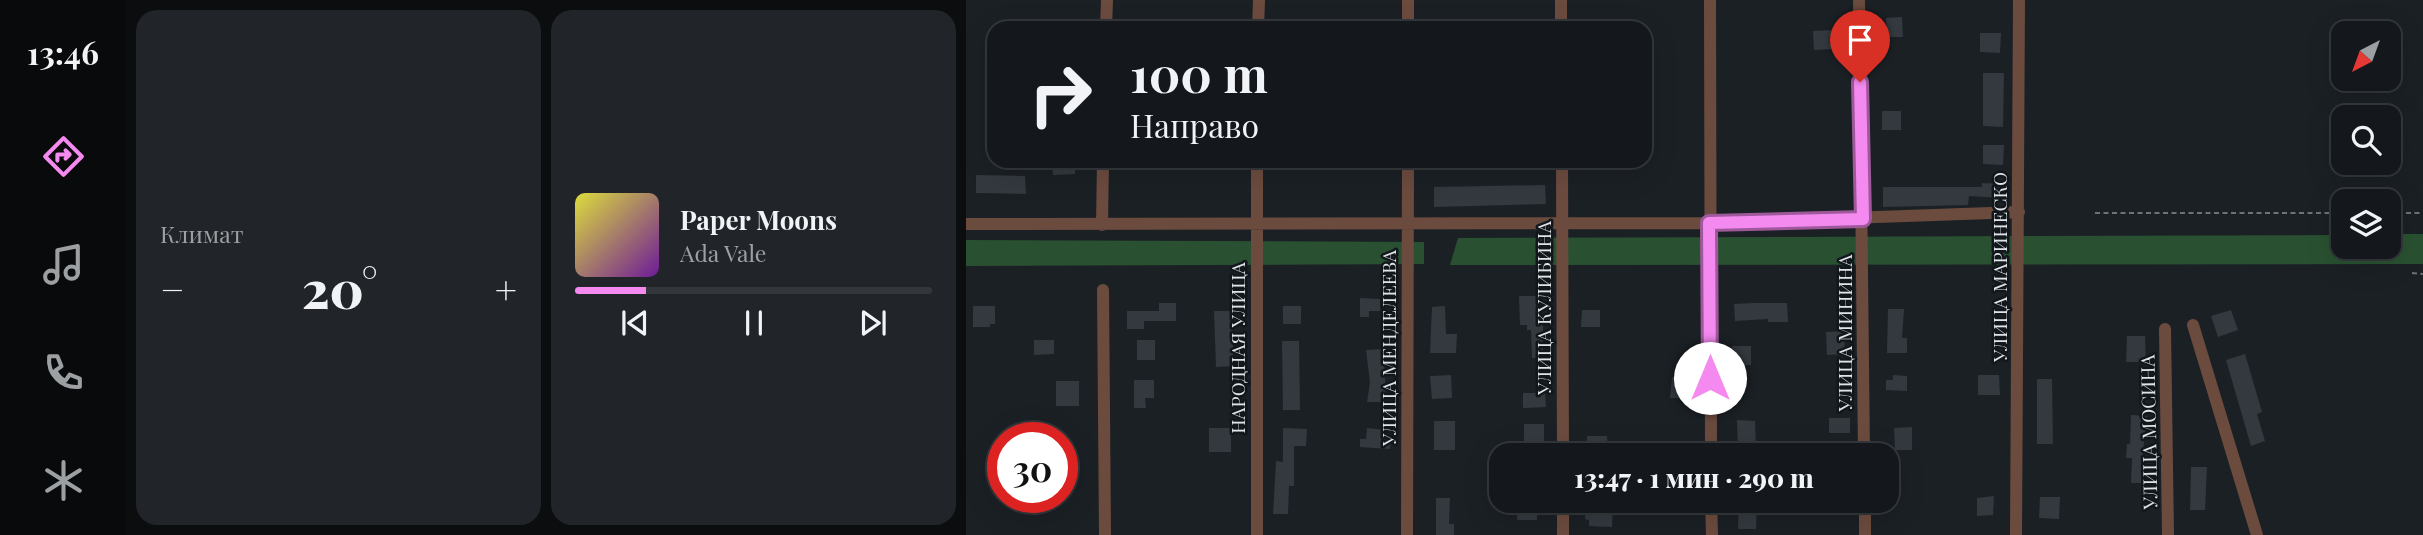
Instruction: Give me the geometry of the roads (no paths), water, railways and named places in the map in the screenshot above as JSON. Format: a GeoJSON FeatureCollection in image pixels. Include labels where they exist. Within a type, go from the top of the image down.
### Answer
{"type":"FeatureCollection","features":[{"type":"Feature","properties":{"kind":"street"},"geometry":{"type":"LineString","coordinates":[[1106,21],[1107,0]]}},
{"type":"Feature","properties":{"kind":"street"},"geometry":{"type":"LineString","coordinates":[[1258,21],[1259,0]]}},
{"type":"Feature","properties":{"kind":"street"},"geometry":{"type":"LineString","coordinates":[[1408,0],[1408,21]]}},
{"type":"Feature","properties":{"kind":"street"},"geometry":{"type":"LineString","coordinates":[[1561,0],[1561,21]]}},
{"type":"Feature","properties":{"kind":"street"},"geometry":{"type":"LineString","coordinates":[[1710,0],[1711,443]]}},
{"type":"Feature","properties":{"kind":"street","name":"УЛИЦА МИНИНА"},"geometry":{"type":"LineString","coordinates":[[1859,0],[1864,443]]}},
{"type":"Feature","properties":{"kind":"street","name":"УЛИЦА МАРИНЕСКО"},"geometry":{"type":"LineString","coordinates":[[2016,535],[2018,0]]}},
{"type":"Feature","properties":{"kind":"street"},"geometry":{"type":"LineString","coordinates":[[1102,225],[1104,168]]}},
{"type":"Feature","properties":{"kind":"street","name":"НАРОДНАЯ УЛИЦА"},"geometry":{"type":"LineString","coordinates":[[1257,168],[1257,535]]}},
{"type":"Feature","properties":{"kind":"street","name":"УЛИЦА МЕНДЕЛЕЕВА"},"geometry":{"type":"LineString","coordinates":[[1407,535],[1408,168]]}},
{"type":"Feature","properties":{"kind":"street","name":"УЛИЦА КУЛИБИНА"},"geometry":{"type":"LineString","coordinates":[[1562,168],[1563,443]]}},
{"type":"Feature","properties":{"kind":"street"},"geometry":{"type":"LineString","coordinates":[[966,224],[1256,225],[1562,221],[1709,223],[2019,212]]}},
{"type":"Feature","properties":{"kind":"street"},"geometry":{"type":"LineString","coordinates":[[1103,290],[1105,535]]}},
{"type":"Feature","properties":{"kind":"street"},"geometry":{"type":"LineString","coordinates":[[2193,325],[2257,535]]}},
{"type":"Feature","properties":{"kind":"street","name":"УЛИЦА МОСИНА"},"geometry":{"type":"LineString","coordinates":[[2165,329],[2168,535]]}},
{"type":"Feature","properties":{"kind":"street"},"geometry":{"type":"LineString","coordinates":[[1563,513],[1563,535]]}},
{"type":"Feature","properties":{"kind":"street"},"geometry":{"type":"LineString","coordinates":[[1711,513],[1712,535]]}},
{"type":"Feature","properties":{"kind":"street"},"geometry":{"type":"LineString","coordinates":[[1864,513],[1865,535]]}}]}
